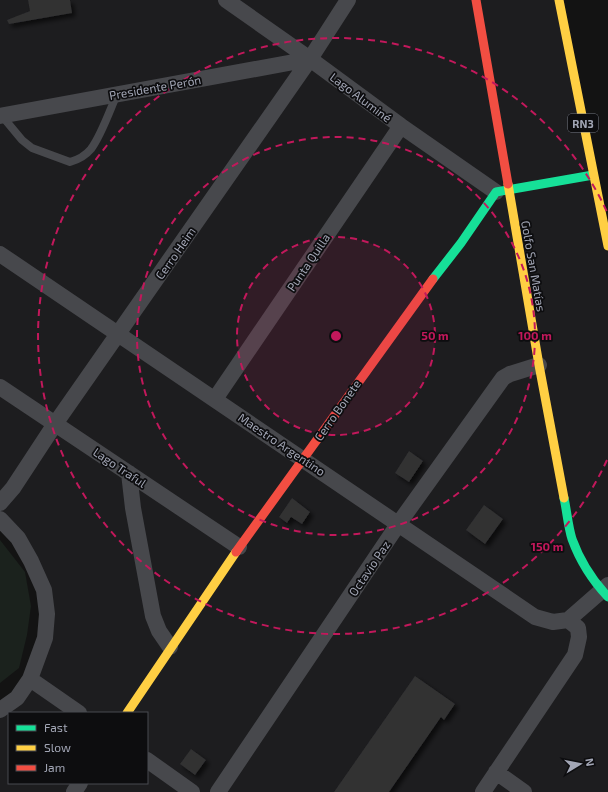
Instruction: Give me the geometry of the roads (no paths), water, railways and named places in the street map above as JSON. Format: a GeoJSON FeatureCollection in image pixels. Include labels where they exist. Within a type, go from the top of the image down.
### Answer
{"type":"FeatureCollection","features":[{"type":"Feature","properties":{"kind":"main road","name":"Golfo San Matías"},"geometry":{"type":"LineString","coordinates":[[476,0],[502,191],[539,365],[572,538],[586,570],[594,582],[606,590]]}},
{"type":"Feature","properties":{"kind":"main road","name":"RN3"},"geometry":{"type":"LineString","coordinates":[[559,0],[608,246]]}},
{"type":"Feature","properties":{"kind":"main road"},"geometry":{"type":"LineString","coordinates":[[502,191],[593,175]]}},
{"type":"Feature","properties":{"kind":"main road","name":"Cerro Bonete"},"geometry":{"type":"LineString","coordinates":[[128,712],[170,647],[239,547],[422,292],[502,191]]}},
{"type":"Feature","properties":{"kind":"street","name":"Lago Aluminé"},"geometry":{"type":"LineString","coordinates":[[226,0],[310,59],[400,126],[502,191]]}},
{"type":"Feature","properties":{"kind":"street","name":"Cerro Heim"},"geometry":{"type":"LineString","coordinates":[[0,503],[13,488],[55,424],[310,59],[348,0]]}},
{"type":"Feature","properties":{"kind":"street","name":"Presidente Perón"},"geometry":{"type":"LineString","coordinates":[[1,112],[117,94],[310,59]]}},
{"type":"Feature","properties":{"kind":"street","name":"Punta Quilla"},"geometry":{"type":"LineString","coordinates":[[215,399],[400,126]]}},
{"type":"Feature","properties":{"kind":"street","name":"Maestro Argentino"},"geometry":{"type":"LineString","coordinates":[[0,254],[535,616],[554,622],[568,620]]}},
{"type":"Feature","properties":{"kind":"street","name":"Octavio Paz"},"geometry":{"type":"LineString","coordinates":[[218,792],[399,523],[503,378],[510,374],[539,365]]}},
{"type":"Feature","properties":{"kind":"street","name":"Lago Traful"},"geometry":{"type":"LineString","coordinates":[[0,387],[239,547]]}},
{"type":"Feature","properties":{"kind":"street"},"geometry":{"type":"LineString","coordinates":[[129,473],[133,508],[153,616],[159,631],[170,647]]}},
{"type":"Feature","properties":{"kind":"street"},"geometry":{"type":"LineString","coordinates":[[0,520],[18,538],[31,561],[44,590],[47,614],[45,638],[30,680],[17,698],[0,710]]}},
{"type":"Feature","properties":{"kind":"street"},"geometry":{"type":"LineString","coordinates":[[483,792],[574,655],[579,637],[578,628],[568,620],[606,590]]}},
{"type":"Feature","properties":{"kind":"street"},"geometry":{"type":"LineString","coordinates":[[30,680],[78,712]]}},
{"type":"Feature","properties":{"kind":"street"},"geometry":{"type":"LineString","coordinates":[[148,761],[192,792]]}},
{"type":"Feature","properties":{"kind":"street"},"geometry":{"type":"LineString","coordinates":[[496,772],[524,792]]}},
{"type":"Feature","properties":{"kind":"lane"},"geometry":{"type":"LineString","coordinates":[[1,112],[22,140],[32,148],[70,162],[78,159],[90,150],[117,94]]}}]}
